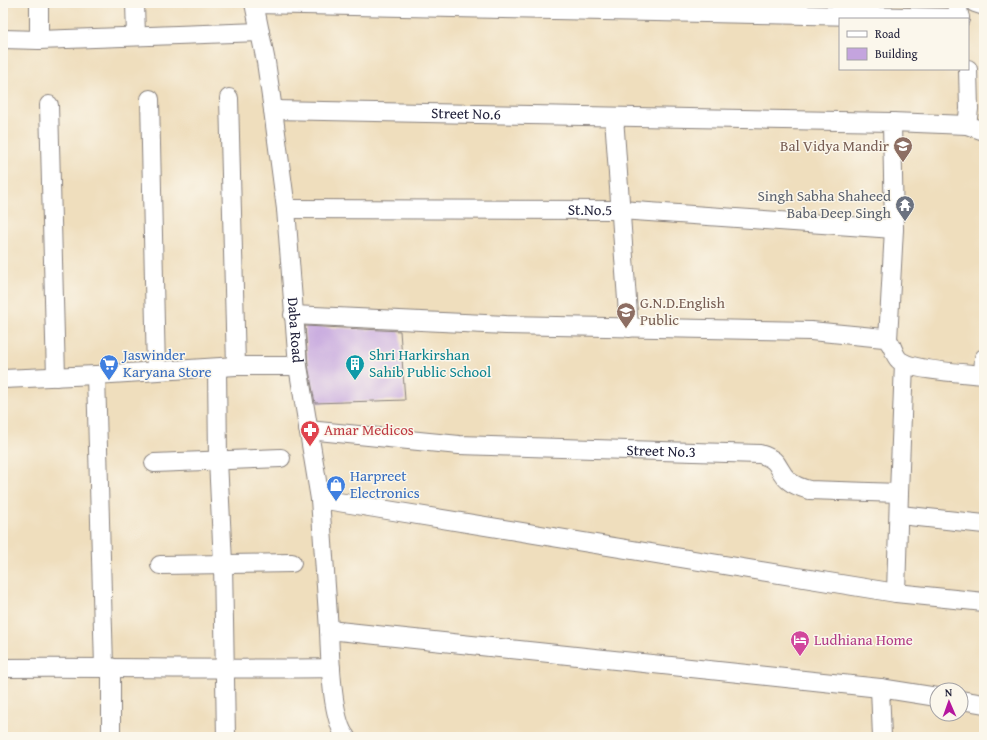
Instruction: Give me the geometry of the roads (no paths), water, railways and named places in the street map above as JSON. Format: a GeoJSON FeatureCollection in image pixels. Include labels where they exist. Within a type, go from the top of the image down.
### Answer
{"type":"FeatureCollection","features":[{"type":"Feature","properties":{"kind":"street"},"geometry":{"type":"LineString","coordinates":[[39,3],[39,40]]}},
{"type":"Feature","properties":{"kind":"street"},"geometry":{"type":"LineString","coordinates":[[134,3],[136,36]]}},
{"type":"Feature","properties":{"kind":"street"},"geometry":{"type":"LineString","coordinates":[[254,3],[959,13]]}},
{"type":"Feature","properties":{"kind":"street","name":"Daba Road"},"geometry":{"type":"LineString","coordinates":[[3,379],[236,366],[298,366],[286,209],[273,110],[254,3]]}},
{"type":"Feature","properties":{"kind":"street"},"geometry":{"type":"LineString","coordinates":[[976,3],[984,6]]}},
{"type":"Feature","properties":{"kind":"street"},"geometry":{"type":"LineString","coordinates":[[3,39],[39,40],[260,32]]}},
{"type":"Feature","properties":{"kind":"street"},"geometry":{"type":"LineString","coordinates":[[967,125],[969,87],[968,70]]}},
{"type":"Feature","properties":{"kind":"street"},"geometry":{"type":"LineString","coordinates":[[229,98],[236,366]]}},
{"type":"Feature","properties":{"kind":"street"},"geometry":{"type":"LineString","coordinates":[[150,99],[156,371]]}},
{"type":"Feature","properties":{"kind":"street"},"geometry":{"type":"LineString","coordinates":[[48,104],[56,376]]}},
{"type":"Feature","properties":{"kind":"street","name":"Street No.6"},"geometry":{"type":"LineString","coordinates":[[273,110],[892,122],[967,125],[984,131]]}},
{"type":"Feature","properties":{"kind":"street"},"geometry":{"type":"LineString","coordinates":[[614,117],[629,328]]}},
{"type":"Feature","properties":{"kind":"street"},"geometry":{"type":"LineString","coordinates":[[892,122],[894,229],[888,340],[899,360],[904,363],[942,372],[984,369]]}},
{"type":"Feature","properties":{"kind":"street","name":"St.No.5"},"geometry":{"type":"LineString","coordinates":[[286,209],[620,210],[894,229]]}},
{"type":"Feature","properties":{"kind":"street"},"geometry":{"type":"LineString","coordinates":[[293,315],[506,325],[811,331],[877,337],[888,340]]}},
{"type":"Feature","properties":{"kind":"street"},"geometry":{"type":"LineString","coordinates":[[896,593],[900,515],[904,363]]}},
{"type":"Feature","properties":{"kind":"street"},"geometry":{"type":"LineString","coordinates":[[298,366],[320,499],[331,668],[338,720],[342,732],[346,737]]}},
{"type":"Feature","properties":{"kind":"street"},"geometry":{"type":"LineString","coordinates":[[217,368],[218,460],[224,563],[226,737]]}},
{"type":"Feature","properties":{"kind":"street"},"geometry":{"type":"LineString","coordinates":[[96,375],[111,737]]}},
{"type":"Feature","properties":{"kind":"street","name":"Street No.3"},"geometry":{"type":"LineString","coordinates":[[308,430],[459,445],[760,454],[770,457],[776,462],[788,480],[796,486],[809,490],[900,493]]}},
{"type":"Feature","properties":{"kind":"street"},"geometry":{"type":"LineString","coordinates":[[154,463],[281,458]]}},
{"type":"Feature","properties":{"kind":"street"},"geometry":{"type":"LineString","coordinates":[[320,499],[896,593],[984,602]]}},
{"type":"Feature","properties":{"kind":"street"},"geometry":{"type":"LineString","coordinates":[[900,515],[984,524]]}},
{"type":"Feature","properties":{"kind":"street"},"geometry":{"type":"LineString","coordinates":[[160,565],[292,563]]}},
{"type":"Feature","properties":{"kind":"street"},"geometry":{"type":"LineString","coordinates":[[329,630],[880,688],[929,696]]}},
{"type":"Feature","properties":{"kind":"street"},"geometry":{"type":"LineString","coordinates":[[3,668],[331,668]]}},
{"type":"Feature","properties":{"kind":"street"},"geometry":{"type":"LineString","coordinates":[[880,688],[882,737]]}},
{"type":"Feature","properties":{"kind":"street"},"geometry":{"type":"LineString","coordinates":[[969,701],[984,704]]}},
{"type":"Feature","properties":{"kind":"place","name":"Bal Vidya Mandir"},"geometry":{"type":"Point","coordinates":[903,163]}},
{"type":"Feature","properties":{"kind":"place","name":"Singh Sabha Shaheed Baba Deep Singh"},"geometry":{"type":"Point","coordinates":[905,222]}},
{"type":"Feature","properties":{"kind":"place","name":"G.N.D.English Public"},"geometry":{"type":"Point","coordinates":[626,329]}},
{"type":"Feature","properties":{"kind":"place","name":"Jaswinder Karyana Store"},"geometry":{"type":"Point","coordinates":[109,381]}},
{"type":"Feature","properties":{"kind":"place","name":"Shri Harkirshan Sahib Public School"},"geometry":{"type":"Point","coordinates":[355,381]}},
{"type":"Feature","properties":{"kind":"place","name":"Amar Medicos"},"geometry":{"type":"Point","coordinates":[310,447]}},
{"type":"Feature","properties":{"kind":"place","name":"Harpreet Electronics"},"geometry":{"type":"Point","coordinates":[336,502]}},
{"type":"Feature","properties":{"kind":"place","name":"Ludhiana Home"},"geometry":{"type":"Point","coordinates":[800,657]}}]}
